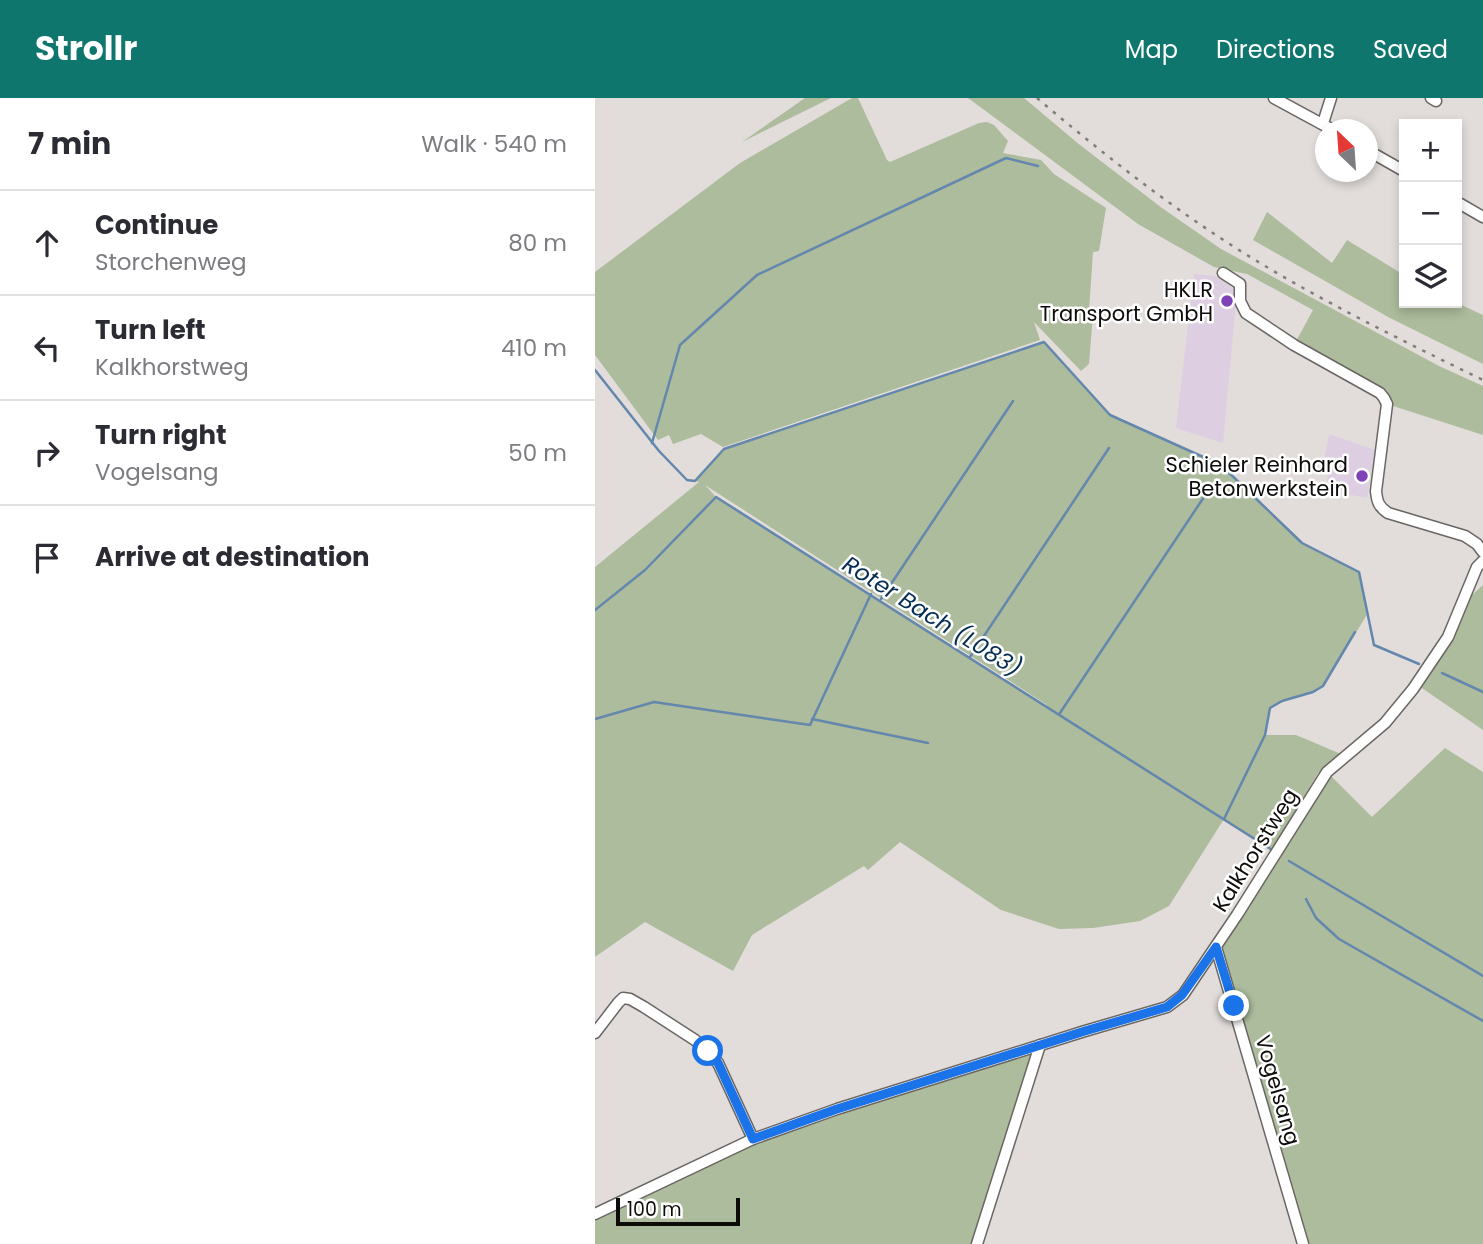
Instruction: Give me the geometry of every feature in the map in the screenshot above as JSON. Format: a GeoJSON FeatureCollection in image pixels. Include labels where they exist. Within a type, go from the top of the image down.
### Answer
{"type":"FeatureCollection","features":[{"type":"Feature","properties":{"kind":"street"},"geometry":{"type":"LineString","coordinates":[[1274,98],[1315,119]]}},
{"type":"Feature","properties":{"kind":"street"},"geometry":{"type":"LineString","coordinates":[[1324,119],[1331,98]]}},
{"type":"Feature","properties":{"kind":"street"},"geometry":{"type":"LineString","coordinates":[[1378,156],[1399,168]]}},
{"type":"Feature","properties":{"kind":"street"},"geometry":{"type":"LineString","coordinates":[[1462,205],[1483,217]]}},
{"type":"Feature","properties":{"kind":"street"},"geometry":{"type":"LineString","coordinates":[[1223,273],[1240,284],[1240,301],[1246,313],[1294,345],[1380,393],[1384,398],[1387,404],[1376,491],[1377,502],[1382,508],[1388,513],[1465,536],[1483,552]]}},
{"type":"Feature","properties":{"kind":"street","name":"Kalkhorstweg"},"geometry":{"type":"LineString","coordinates":[[595,1214],[753,1139],[837,1109],[1167,1007],[1182,995],[1216,947],[1327,772],[1385,723],[1413,689],[1448,637],[1477,568],[1483,561]]}},
{"type":"Feature","properties":{"kind":"street","name":"Vogelsang"},"geometry":{"type":"LineString","coordinates":[[1216,947],[1303,1244]]}},
{"type":"Feature","properties":{"kind":"street"},"geometry":{"type":"LineString","coordinates":[[595,1033],[623,998],[644,1007],[695,1040],[718,1063],[753,1139]]}},
{"type":"Feature","properties":{"kind":"street"},"geometry":{"type":"LineString","coordinates":[[977,1244],[1040,1045]]}},
{"type":"Feature","properties":{"kind":"shaded area"},"geometry":{"type":"Polygon","coordinates":[[[1194,274],[1216,276],[1237,292],[1223,443],[1176,428],[1194,274]]]}},
{"type":"Feature","properties":{"kind":"shaded area"},"geometry":{"type":"Polygon","coordinates":[[[1329,434],[1375,450],[1367,498],[1351,495],[1345,490],[1328,489],[1327,474],[1322,471],[1329,434]]]}},
{"type":"Feature","properties":{"kind":"green space"},"geometry":{"type":"Polygon","coordinates":[[[805,98],[831,98],[742,142],[805,98]]]}},
{"type":"Feature","properties":{"kind":"green space"},"geometry":{"type":"Polygon","coordinates":[[[852,98],[858,98],[890,162],[979,123],[987,122],[994,125],[1008,141],[1003,153],[1041,160],[1054,174],[1106,208],[1099,251],[1093,252],[1089,311],[1093,314],[1089,364],[1081,371],[1034,322],[1040,340],[723,447],[701,434],[673,444],[669,435],[658,440],[595,355],[595,272],[740,163],[852,98]]]}},
{"type":"Feature","properties":{"kind":"green space"},"geometry":{"type":"Polygon","coordinates":[[[968,98],[1024,98],[1162,208],[1221,249],[1439,366],[1483,386],[1483,435],[1387,404],[1384,398],[1294,345],[1313,310],[1247,274],[1214,267],[1138,224],[968,98]]]}},
{"type":"Feature","properties":{"kind":"green space"},"geometry":{"type":"Polygon","coordinates":[[[1267,212],[1332,263],[1347,240],[1399,272],[1399,308],[1462,308],[1462,305],[1483,315],[1483,364],[1390,318],[1253,240],[1267,212]]]}},
{"type":"Feature","properties":{"kind":"green space"},"geometry":{"type":"Polygon","coordinates":[[[1044,342],[1110,415],[1221,465],[1302,543],[1359,572],[1368,613],[1323,686],[1270,708],[1265,735],[1296,735],[1341,754],[1318,773],[1272,850],[1224,819],[1169,906],[1140,921],[1093,928],[1059,929],[1001,910],[900,842],[868,870],[864,866],[752,935],[733,971],[645,922],[595,957],[595,567],[699,482],[695,481],[724,449],[1044,342]],[[705,485],[716,497],[1047,705],[705,485]]]}},
{"type":"Feature","properties":{"kind":"green space"},"geometry":{"type":"Polygon","coordinates":[[[1483,585],[1483,730],[1416,684],[1462,604],[1483,585]]]}},
{"type":"Feature","properties":{"kind":"green space"},"geometry":{"type":"Polygon","coordinates":[[[1445,748],[1483,772],[1483,1244],[1309,1244],[1277,1155],[1216,947],[1327,772],[1372,817],[1445,748]]]}},
{"type":"Feature","properties":{"kind":"green space"},"geometry":{"type":"Polygon","coordinates":[[[1040,1045],[977,1244],[595,1244],[595,1214],[753,1139],[1040,1045]]]}},
{"type":"Feature","properties":{"kind":"waterway"},"geometry":{"type":"LineString","coordinates":[[652,443],[680,345],[757,275],[1006,158],[1038,166]]}},
{"type":"Feature","properties":{"kind":"waterway"},"geometry":{"type":"LineString","coordinates":[[595,370],[659,451],[687,480],[695,481],[724,449],[1044,342],[1110,415],[1221,465],[1302,543],[1359,572],[1374,645],[1419,664]]}},
{"type":"Feature","properties":{"kind":"waterway"},"geometry":{"type":"LineString","coordinates":[[881,599],[1013,401]]}},
{"type":"Feature","properties":{"kind":"waterway"},"geometry":{"type":"LineString","coordinates":[[970,657],[1109,448]]}},
{"type":"Feature","properties":{"kind":"waterway","name":"Roter Bach (L083)"},"geometry":{"type":"LineString","coordinates":[[595,610],[645,570],[716,497],[1272,850]]}},
{"type":"Feature","properties":{"kind":"waterway"},"geometry":{"type":"LineString","coordinates":[[1060,713],[1204,497]]}},
{"type":"Feature","properties":{"kind":"waterway"},"geometry":{"type":"LineString","coordinates":[[595,719],[654,702],[810,725],[871,594]]}},
{"type":"Feature","properties":{"kind":"waterway"},"geometry":{"type":"LineString","coordinates":[[1224,819],[1265,735],[1270,708],[1323,686],[1355,632]]}},
{"type":"Feature","properties":{"kind":"waterway"},"geometry":{"type":"LineString","coordinates":[[1442,673],[1483,692]]}},
{"type":"Feature","properties":{"kind":"waterway"},"geometry":{"type":"LineString","coordinates":[[812,719],[928,743]]}},
{"type":"Feature","properties":{"kind":"waterway","name":"Roter Bach (L083)"},"geometry":{"type":"LineString","coordinates":[[1289,861],[1483,976]]}},
{"type":"Feature","properties":{"kind":"waterway"},"geometry":{"type":"LineString","coordinates":[[1306,899],[1316,918],[1339,939],[1483,1021]]}},
{"type":"Feature","properties":{"kind":"railway"},"geometry":{"type":"LineString","coordinates":[[1037,98],[1139,180],[1247,255],[1334,305],[1483,380]]}},
{"type":"Feature","properties":{"kind":"place","name":"HKLR Transport GmbH"},"geometry":{"type":"Point","coordinates":[1227,301]}},
{"type":"Feature","properties":{"kind":"place","name":"Schieler Reinhard Betonwerkstein"},"geometry":{"type":"Point","coordinates":[1362,476]}},
{"type":"Feature","properties":{"kind":"route"},"geometry":{"type":"LineString","coordinates":[[708,1051],[718,1063],[753,1139],[837,1109],[1167,1007],[1182,995],[1216,947],[1234,1006]]}}]}
